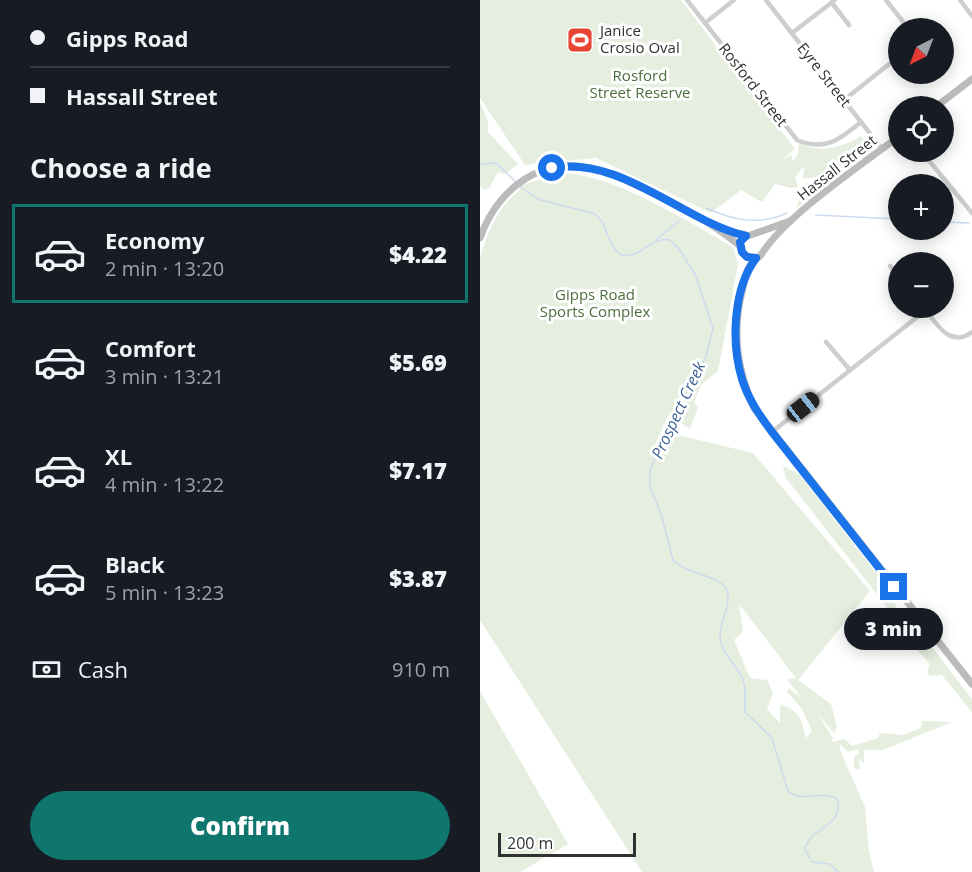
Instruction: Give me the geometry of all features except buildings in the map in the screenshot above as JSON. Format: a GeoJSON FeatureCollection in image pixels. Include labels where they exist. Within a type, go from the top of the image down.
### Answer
{"type":"FeatureCollection","features":[{"type":"Feature","properties":{"kind":"main road"},"geometry":{"type":"LineString","coordinates":[[950,96],[972,79]]}},
{"type":"Feature","properties":{"kind":"main road","name":"Hassall Street"},"geometry":{"type":"LineString","coordinates":[[764,249],[792,220],[888,144]]}},
{"type":"Feature","properties":{"kind":"main road"},"geometry":{"type":"LineString","coordinates":[[480,238],[494,208],[511,189],[523,180],[544,170],[561,166],[594,169],[663,198],[720,230],[740,246],[747,270],[736,328],[737,355],[742,380],[754,408],[972,684]]}},
{"type":"Feature","properties":{"kind":"main road","name":"Hassall Street"},"geometry":{"type":"LineString","coordinates":[[756,234],[792,220]]}},
{"type":"Feature","properties":{"kind":"main road"},"geometry":{"type":"LineString","coordinates":[[720,230],[746,236],[756,234],[763,239],[764,249],[747,270]]}},
{"type":"Feature","properties":{"kind":"main road"},"geometry":{"type":"LineString","coordinates":[[740,246],[746,236]]}},
{"type":"Feature","properties":{"kind":"main road"},"geometry":{"type":"LineString","coordinates":[[744,255],[756,258]]}},
{"type":"Feature","properties":{"kind":"street","name":"Rosford Street"},"geometry":{"type":"LineString","coordinates":[[687,0],[797,140],[819,146],[829,144],[861,122]]}},
{"type":"Feature","properties":{"kind":"street"},"geometry":{"type":"LineString","coordinates":[[705,23],[734,0]]}},
{"type":"Feature","properties":{"kind":"street","name":"Eyre Street"},"geometry":{"type":"LineString","coordinates":[[766,0],[882,149]]}},
{"type":"Feature","properties":{"kind":"street"},"geometry":{"type":"LineString","coordinates":[[885,0],[900,18]]}},
{"type":"Feature","properties":{"kind":"street"},"geometry":{"type":"LineString","coordinates":[[960,0],[972,16]]}},
{"type":"Feature","properties":{"kind":"street"},"geometry":{"type":"LineString","coordinates":[[792,33],[833,1],[849,25]]}},
{"type":"Feature","properties":{"kind":"street"},"geometry":{"type":"LineString","coordinates":[[844,100],[888,65]]}},
{"type":"Feature","properties":{"kind":"street"},"geometry":{"type":"LineString","coordinates":[[930,162],[972,213]]}},
{"type":"Feature","properties":{"kind":"street"},"geometry":{"type":"LineString","coordinates":[[772,432],[914,318]]}},
{"type":"Feature","properties":{"kind":"street"},"geometry":{"type":"LineString","coordinates":[[932,318],[945,334],[958,338],[972,332]]}},
{"type":"Feature","properties":{"kind":"street"},"geometry":{"type":"LineString","coordinates":[[826,342],[850,370]]}},
{"type":"Feature","properties":{"kind":"green space","name":"Rosford Street Reserve"},"geometry":{"type":"Polygon","coordinates":[[[480,0],[681,0],[795,149],[780,161],[791,155],[793,161],[798,154],[799,143],[823,149],[845,144],[861,136],[871,146],[842,172],[837,160],[834,178],[827,174],[826,184],[796,209],[805,183],[819,185],[816,177],[803,179],[804,166],[795,177],[798,187],[775,184],[762,202],[741,190],[711,213],[596,158],[525,165],[480,98],[480,0]]]}},
{"type":"Feature","properties":{"kind":"green space"},"geometry":{"type":"Polygon","coordinates":[[[480,102],[488,121],[488,132],[518,164],[505,174],[498,172],[489,188],[485,190],[480,186],[480,102]]]}},
{"type":"Feature","properties":{"kind":"green space","name":"Gipps Road Sports Complex"},"geometry":{"type":"Polygon","coordinates":[[[561,173],[603,181],[672,212],[733,247],[738,264],[718,371],[701,385],[694,402],[698,408],[690,429],[668,415],[654,447],[662,458],[665,432],[753,453],[870,591],[798,680],[831,704],[837,727],[834,733],[817,713],[833,738],[831,742],[845,739],[852,746],[878,738],[880,733],[903,735],[921,728],[922,721],[952,722],[883,750],[864,750],[864,764],[859,758],[860,770],[854,768],[854,757],[859,753],[857,749],[848,752],[840,744],[840,750],[865,807],[869,851],[874,872],[642,872],[480,620],[480,257],[495,220],[505,204],[520,190],[519,186],[561,173]],[[739,604],[743,631],[734,640],[750,678],[767,680],[773,693],[767,709],[780,723],[780,704],[792,710],[801,721],[806,738],[812,731],[802,709],[787,692],[789,688],[802,699],[787,679],[796,678],[739,604]]]}},
{"type":"Feature","properties":{"kind":"green space"},"geometry":{"type":"Polygon","coordinates":[[[783,466],[799,474],[894,596],[900,632],[893,636],[886,606],[786,478],[783,466]]]}},
{"type":"Feature","properties":{"kind":"green space"},"geometry":{"type":"Polygon","coordinates":[[[912,631],[922,634],[972,699],[972,712],[942,675],[930,676],[927,672],[930,664],[907,639],[912,631]]]}},
{"type":"Feature","properties":{"kind":"green space"},"geometry":{"type":"Polygon","coordinates":[[[480,691],[568,844],[520,872],[480,872],[480,691]]]}},
{"type":"Feature","properties":{"kind":"waterway","name":"Prospect Creek"},"geometry":{"type":"LineString","coordinates":[[480,164],[496,163],[516,182]]}},
{"type":"Feature","properties":{"kind":"waterway","name":"Prospect Creek"},"geometry":{"type":"LineString","coordinates":[[519,186],[538,199],[595,214],[603,223],[613,246],[622,255],[635,254],[657,241],[670,240],[679,249],[695,274],[713,328],[706,357],[663,436],[650,471],[650,487],[661,514],[673,560],[685,568],[717,581],[727,590],[728,602],[721,629],[721,642],[743,680],[745,712],[772,738],[788,791],[799,796],[825,795],[837,799],[836,815],[832,821],[813,835],[805,849],[812,862],[830,864],[838,872]]}},
{"type":"Feature","properties":{"kind":"waterway"},"geometry":{"type":"LineString","coordinates":[[706,208],[726,216],[746,220],[766,219],[787,213]]}},
{"type":"Feature","properties":{"kind":"waterway"},"geometry":{"type":"LineString","coordinates":[[816,215],[888,219]]}},
{"type":"Feature","properties":{"kind":"waterway"},"geometry":{"type":"LineString","coordinates":[[656,240],[679,221]]}},
{"type":"Feature","properties":{"kind":"waterway"},"geometry":{"type":"LineString","coordinates":[[954,222],[969,223]]}},
{"type":"Feature","properties":{"kind":"place","name":"Janice Crosio Oval"},"geometry":{"type":"Point","coordinates":[580,40]}},
{"type":"Feature","properties":{"kind":"route"},"geometry":{"type":"LineString","coordinates":[[552,168],[570,166],[603,171],[674,203],[720,230],[746,236],[740,242],[740,249],[747,257],[756,258],[747,270],[736,328],[737,355],[742,380],[754,408],[894,587]]}}]}
